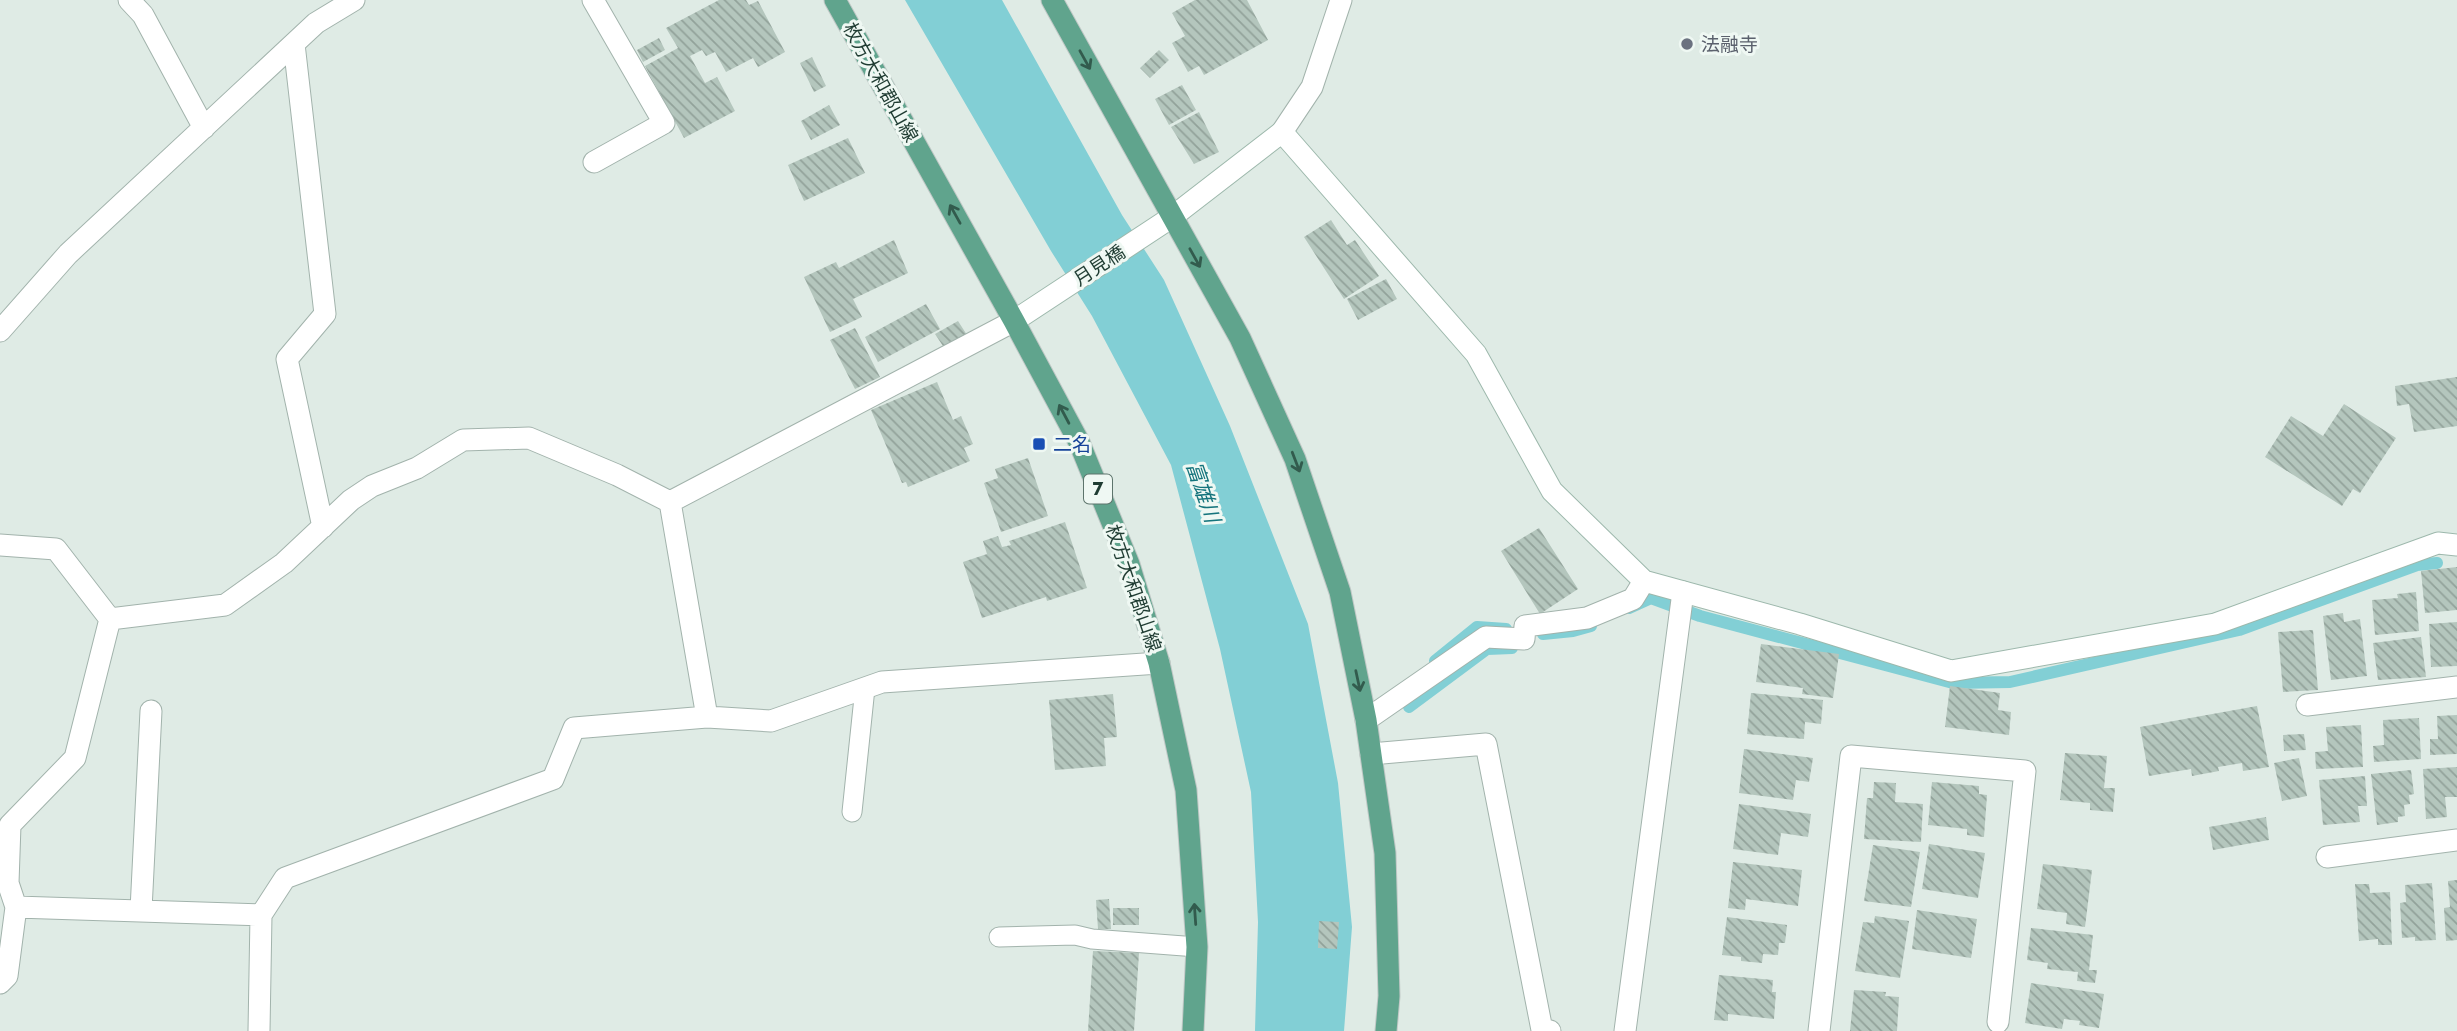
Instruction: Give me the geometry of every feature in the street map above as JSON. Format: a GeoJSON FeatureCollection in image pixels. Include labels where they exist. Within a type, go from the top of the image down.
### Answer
{"type":"FeatureCollection","features":[{"type":"Feature","properties":{"kind":"main road","name":"枚方大和郡山線"},"geometry":{"type":"LineString","coordinates":[[835,0],[1079,442],[1129,564],[1159,663],[1186,790],[1197,947],[1193,1031]]}},
{"type":"Feature","properties":{"kind":"main road"},"geometry":{"type":"LineString","coordinates":[[1052,0],[1164,223],[1240,338],[1296,459],[1340,592],[1366,720],[1385,853],[1390,996],[1386,1031]]}},
{"type":"Feature","properties":{"kind":"street"},"geometry":{"type":"LineString","coordinates":[[130,0],[143,15],[204,128]]}},
{"type":"Feature","properties":{"kind":"street"},"geometry":{"type":"LineString","coordinates":[[0,331],[68,254],[293,44],[317,23],[354,0]]}},
{"type":"Feature","properties":{"kind":"street"},"geometry":{"type":"LineString","coordinates":[[593,0],[664,122],[594,162]]}},
{"type":"Feature","properties":{"kind":"street","name":"月見橋"},"geometry":{"type":"LineString","coordinates":[[670,502],[1014,321],[1164,223],[1282,132],[1312,88],[1341,0]]}},
{"type":"Feature","properties":{"kind":"street"},"geometry":{"type":"LineString","coordinates":[[293,44],[325,314],[287,359],[323,527]]}},
{"type":"Feature","properties":{"kind":"street"},"geometry":{"type":"LineString","coordinates":[[1282,132],[1476,354],[1552,491],[1644,581],[1800,624],[1951,671],[2215,624],[2438,544],[2457,544]]}},
{"type":"Feature","properties":{"kind":"street"},"geometry":{"type":"LineString","coordinates":[[110,619],[225,605],[284,563],[351,500],[372,486],[417,468],[463,440],[528,438],[617,475],[670,502],[707,717]]}},
{"type":"Feature","properties":{"kind":"street"},"geometry":{"type":"LineString","coordinates":[[0,545],[56,549],[110,619]]}},
{"type":"Feature","properties":{"kind":"street"},"geometry":{"type":"LineString","coordinates":[[1366,720],[1486,637],[1524,639],[1525,626],[1587,618],[1633,599],[1644,581]]}},
{"type":"Feature","properties":{"kind":"street"},"geometry":{"type":"LineString","coordinates":[[1625,1031],[1683,592]]}},
{"type":"Feature","properties":{"kind":"street"},"geometry":{"type":"LineString","coordinates":[[0,983],[7,976],[16,908],[8,883],[10,825],[75,758],[110,619]]}},
{"type":"Feature","properties":{"kind":"street"},"geometry":{"type":"LineString","coordinates":[[259,1031],[261,915],[285,878],[553,779],[575,728],[707,717],[771,721],[882,682],[1159,663]]}},
{"type":"Feature","properties":{"kind":"street"},"geometry":{"type":"LineString","coordinates":[[2307,705],[2457,687]]}},
{"type":"Feature","properties":{"kind":"street"},"geometry":{"type":"LineString","coordinates":[[141,910],[151,711]]}},
{"type":"Feature","properties":{"kind":"street"},"geometry":{"type":"LineString","coordinates":[[1371,754],[1486,744],[1542,1030],[1550,1031]]}},
{"type":"Feature","properties":{"kind":"street"},"geometry":{"type":"LineString","coordinates":[[1819,1031],[1851,756],[2025,771],[1998,1022]]}},
{"type":"Feature","properties":{"kind":"street"},"geometry":{"type":"LineString","coordinates":[[2327,856],[2457,840]]}},
{"type":"Feature","properties":{"kind":"street"},"geometry":{"type":"LineString","coordinates":[[16,908],[261,915]]}},
{"type":"Feature","properties":{"kind":"lane"},"geometry":{"type":"LineString","coordinates":[[852,811],[865,688]]}},
{"type":"Feature","properties":{"kind":"lane"},"geometry":{"type":"LineString","coordinates":[[999,937],[1075,935],[1092,939],[1197,947]]}},
{"type":"Feature","properties":{"kind":"water","name":"富雄川"},"geometry":{"type":"Polygon","coordinates":[[[905,0],[1002,0],[1122,215],[1164,280],[1230,426],[1308,624],[1338,783],[1352,927],[1344,1031],[1255,1031],[1258,922],[1251,792],[1220,649],[1171,465],[1092,316],[1051,251],[905,0]]]}},
{"type":"Feature","properties":{"kind":"building"},"geometry":{"type":"Polygon","coordinates":[[[719,0],[746,0],[749,5],[758,1],[785,52],[758,67],[753,58],[726,72],[715,52],[706,56],[702,50],[690,56],[705,83],[717,77],[735,111],[684,138],[645,66],[678,48],[666,28],[719,0]]]}},
{"type":"Feature","properties":{"kind":"building"},"geometry":{"type":"Polygon","coordinates":[[[1195,0],[1247,0],[1268,40],[1204,75],[1199,66],[1188,72],[1172,43],[1185,36],[1172,13],[1195,0]]]}},
{"type":"Feature","properties":{"kind":"building"},"geometry":{"type":"Polygon","coordinates":[[[659,38],[665,50],[643,62],[637,50],[659,38]]]}},
{"type":"Feature","properties":{"kind":"building"},"geometry":{"type":"Polygon","coordinates":[[[1159,50],[1169,60],[1150,78],[1140,68],[1159,50]]]}},
{"type":"Feature","properties":{"kind":"building"},"geometry":{"type":"Polygon","coordinates":[[[812,57],[826,86],[814,92],[800,63],[812,57]]]}},
{"type":"Feature","properties":{"kind":"building"},"geometry":{"type":"Polygon","coordinates":[[[1182,85],[1196,110],[1169,125],[1155,99],[1182,85]]]}},
{"type":"Feature","properties":{"kind":"building"},"geometry":{"type":"Polygon","coordinates":[[[829,105],[840,125],[811,140],[801,121],[829,105]]]}},
{"type":"Feature","properties":{"kind":"building"},"geometry":{"type":"Polygon","coordinates":[[[1199,112],[1219,152],[1194,164],[1171,127],[1199,112]]]}},
{"type":"Feature","properties":{"kind":"building"},"geometry":{"type":"Polygon","coordinates":[[[848,138],[865,173],[804,201],[788,165],[848,138]]]}},
{"type":"Feature","properties":{"kind":"building"},"geometry":{"type":"Polygon","coordinates":[[[1331,220],[1347,245],[1355,240],[1379,276],[1344,299],[1304,237],[1331,220]]]}},
{"type":"Feature","properties":{"kind":"building"},"geometry":{"type":"Polygon","coordinates":[[[894,240],[908,273],[853,299],[862,317],[830,332],[804,277],[836,262],[839,268],[894,240]]]}},
{"type":"Feature","properties":{"kind":"building"},"geometry":{"type":"Polygon","coordinates":[[[1386,279],[1397,299],[1358,320],[1347,299],[1386,279]]]}},
{"type":"Feature","properties":{"kind":"building"},"geometry":{"type":"Polygon","coordinates":[[[926,304],[940,329],[878,362],[865,337],[926,304]]]}},
{"type":"Feature","properties":{"kind":"building"},"geometry":{"type":"Polygon","coordinates":[[[958,321],[967,335],[945,349],[935,334],[958,321]]]}},
{"type":"Feature","properties":{"kind":"building"},"geometry":{"type":"Polygon","coordinates":[[[855,328],[880,377],[855,389],[830,340],[855,328]]]}},
{"type":"Feature","properties":{"kind":"building"},"geometry":{"type":"Polygon","coordinates":[[[2457,377],[2457,426],[2414,432],[2409,404],[2397,406],[2395,386],[2457,377]]]}},
{"type":"Feature","properties":{"kind":"building"},"geometry":{"type":"Polygon","coordinates":[[[937,382],[953,420],[961,416],[973,444],[964,448],[970,461],[908,487],[906,482],[902,483],[871,410],[937,382]]]}},
{"type":"Feature","properties":{"kind":"building"},"geometry":{"type":"Polygon","coordinates":[[[2344,404],[2396,438],[2360,493],[2353,489],[2342,506],[2265,457],[2291,416],[2323,436],[2344,404]]]}},
{"type":"Feature","properties":{"kind":"building"},"geometry":{"type":"Polygon","coordinates":[[[1028,458],[1048,516],[1001,532],[984,483],[998,478],[995,469],[1028,458]]]}},
{"type":"Feature","properties":{"kind":"building"},"geometry":{"type":"Polygon","coordinates":[[[1065,522],[1087,588],[1047,601],[1046,597],[982,618],[963,562],[987,554],[983,541],[998,536],[1002,547],[1011,545],[1009,541],[1065,522]]]}},
{"type":"Feature","properties":{"kind":"building"},"geometry":{"type":"Polygon","coordinates":[[[1539,528],[1578,589],[1540,614],[1501,551],[1539,528]]]}},
{"type":"Feature","properties":{"kind":"building"},"geometry":{"type":"Polygon","coordinates":[[[2457,567],[2457,610],[2425,613],[2421,571],[2457,567]]]}},
{"type":"Feature","properties":{"kind":"building"},"geometry":{"type":"Polygon","coordinates":[[[2416,592],[2419,631],[2375,635],[2372,600],[2398,598],[2397,594],[2416,592]]]}},
{"type":"Feature","properties":{"kind":"building"},"geometry":{"type":"Polygon","coordinates":[[[2343,613],[2344,622],[2360,619],[2367,676],[2331,680],[2323,616],[2343,613]]]}},
{"type":"Feature","properties":{"kind":"building"},"geometry":{"type":"Polygon","coordinates":[[[2457,622],[2457,666],[2431,667],[2429,624],[2457,622]]]}},
{"type":"Feature","properties":{"kind":"building"},"geometry":{"type":"Polygon","coordinates":[[[2313,630],[2318,690],[2283,692],[2278,632],[2313,630]]]}},
{"type":"Feature","properties":{"kind":"building"},"geometry":{"type":"Polygon","coordinates":[[[2421,637],[2426,677],[2378,680],[2373,643],[2421,637]]]}},
{"type":"Feature","properties":{"kind":"building"},"geometry":{"type":"Polygon","coordinates":[[[1761,644],[1839,654],[1833,698],[1802,694],[1803,688],[1756,682],[1761,644]]]}},
{"type":"Feature","properties":{"kind":"building"},"geometry":{"type":"Polygon","coordinates":[[[1950,686],[2000,693],[1998,710],[2011,712],[2009,735],[1945,727],[1950,686]]]}},
{"type":"Feature","properties":{"kind":"building"},"geometry":{"type":"Polygon","coordinates":[[[1751,693],[1823,700],[1821,724],[1805,722],[1804,739],[1747,734],[1751,693]]]}},
{"type":"Feature","properties":{"kind":"building"},"geometry":{"type":"Polygon","coordinates":[[[1113,694],[1117,737],[1104,738],[1106,766],[1055,770],[1049,700],[1113,694]]]}},
{"type":"Feature","properties":{"kind":"building"},"geometry":{"type":"Polygon","coordinates":[[[2257,706],[2269,767],[2243,771],[2242,763],[2218,767],[2219,771],[2192,776],[2191,769],[2149,776],[2140,727],[2257,706]]]}},
{"type":"Feature","properties":{"kind":"building"},"geometry":{"type":"Polygon","coordinates":[[[2457,715],[2457,754],[2430,755],[2430,739],[2438,739],[2437,716],[2457,715]]]}},
{"type":"Feature","properties":{"kind":"building"},"geometry":{"type":"Polygon","coordinates":[[[2419,718],[2421,759],[2374,762],[2373,746],[2384,745],[2383,720],[2419,718]]]}},
{"type":"Feature","properties":{"kind":"building"},"geometry":{"type":"Polygon","coordinates":[[[2361,725],[2363,767],[2316,769],[2315,752],[2328,751],[2326,727],[2361,725]]]}},
{"type":"Feature","properties":{"kind":"building"},"geometry":{"type":"Polygon","coordinates":[[[2304,734],[2306,750],[2284,751],[2283,735],[2304,734]]]}},
{"type":"Feature","properties":{"kind":"building"},"geometry":{"type":"Polygon","coordinates":[[[1744,749],[1813,758],[1809,782],[1796,780],[1793,800],[1739,793],[1744,749]]]}},
{"type":"Feature","properties":{"kind":"building"},"geometry":{"type":"Polygon","coordinates":[[[2065,753],[2107,756],[2104,788],[2115,788],[2113,812],[2090,810],[2090,803],[2060,800],[2065,753]]]}},
{"type":"Feature","properties":{"kind":"building"},"geometry":{"type":"Polygon","coordinates":[[[2299,758],[2307,796],[2282,801],[2274,763],[2299,758]]]}},
{"type":"Feature","properties":{"kind":"building"},"geometry":{"type":"Polygon","coordinates":[[[2457,767],[2457,797],[2445,797],[2447,817],[2426,819],[2423,769],[2457,767]]]}},
{"type":"Feature","properties":{"kind":"building"},"geometry":{"type":"Polygon","coordinates":[[[2411,770],[2414,794],[2409,795],[2410,804],[2404,805],[2405,816],[2398,817],[2398,822],[2377,825],[2371,774],[2411,770]]]}},
{"type":"Feature","properties":{"kind":"building"},"geometry":{"type":"Polygon","coordinates":[[[2365,776],[2367,806],[2358,806],[2360,822],[2323,825],[2319,780],[2365,776]]]}},
{"type":"Feature","properties":{"kind":"building"},"geometry":{"type":"Polygon","coordinates":[[[1874,782],[1896,783],[1895,802],[1923,804],[1921,842],[1864,839],[1867,798],[1873,798],[1874,782]]]}},
{"type":"Feature","properties":{"kind":"building"},"geometry":{"type":"Polygon","coordinates":[[[1932,782],[1979,786],[1979,794],[1987,795],[1984,837],[1967,835],[1967,829],[1928,825],[1932,782]]]}},
{"type":"Feature","properties":{"kind":"building"},"geometry":{"type":"Polygon","coordinates":[[[1739,804],[1811,814],[1808,837],[1781,833],[1778,855],[1733,849],[1739,804]]]}},
{"type":"Feature","properties":{"kind":"building"},"geometry":{"type":"Polygon","coordinates":[[[2266,817],[2269,840],[2213,850],[2209,827],[2266,817]]]}},
{"type":"Feature","properties":{"kind":"building"},"geometry":{"type":"Polygon","coordinates":[[[1929,844],[1985,853],[1978,898],[1922,889],[1929,844]]]}},
{"type":"Feature","properties":{"kind":"building"},"geometry":{"type":"Polygon","coordinates":[[[1873,845],[1920,852],[1911,907],[1864,901],[1873,845]]]}},
{"type":"Feature","properties":{"kind":"building"},"geometry":{"type":"Polygon","coordinates":[[[1733,862],[1802,870],[1798,906],[1746,899],[1745,910],[1728,908],[1733,862]]]}},
{"type":"Feature","properties":{"kind":"building"},"geometry":{"type":"Polygon","coordinates":[[[2043,864],[2092,870],[2085,927],[2066,924],[2067,913],[2037,909],[2043,864]]]}},
{"type":"Feature","properties":{"kind":"building"},"geometry":{"type":"Polygon","coordinates":[[[2457,880],[2457,940],[2446,941],[2444,908],[2450,907],[2448,881],[2457,880]]]}},
{"type":"Feature","properties":{"kind":"building"},"geometry":{"type":"Polygon","coordinates":[[[2432,883],[2436,940],[2415,941],[2415,937],[2402,938],[2400,903],[2406,902],[2405,885],[2432,883]]]}},
{"type":"Feature","properties":{"kind":"building"},"geometry":{"type":"Polygon","coordinates":[[[2355,884],[2369,884],[2370,893],[2390,892],[2392,945],[2378,945],[2378,939],[2359,941],[2355,884]]]}},
{"type":"Feature","properties":{"kind":"building"},"geometry":{"type":"Polygon","coordinates":[[[1109,899],[1111,929],[1098,929],[1096,900],[1109,899]]]}},
{"type":"Feature","properties":{"kind":"building"},"geometry":{"type":"Polygon","coordinates":[[[1113,908],[1139,908],[1139,925],[1113,925],[1113,908]]]}},
{"type":"Feature","properties":{"kind":"building"},"geometry":{"type":"Polygon","coordinates":[[[1917,910],[1977,919],[1971,958],[1912,949],[1917,910]]]}},
{"type":"Feature","properties":{"kind":"building"},"geometry":{"type":"Polygon","coordinates":[[[1875,916],[1909,921],[1900,978],[1855,971],[1863,922],[1874,923],[1875,916]]]}},
{"type":"Feature","properties":{"kind":"building"},"geometry":{"type":"Polygon","coordinates":[[[1727,917],[1787,925],[1785,943],[1779,943],[1778,955],[1763,954],[1762,963],[1741,961],[1741,957],[1722,955],[1727,917]]]}},
{"type":"Feature","properties":{"kind":"building"},"geometry":{"type":"Polygon","coordinates":[[[1319,921],[1339,922],[1337,949],[1318,948],[1319,921]]]}},
{"type":"Feature","properties":{"kind":"building"},"geometry":{"type":"Polygon","coordinates":[[[2031,928],[2093,935],[2089,970],[2097,970],[2095,983],[2077,981],[2078,972],[2047,969],[2048,963],[2027,960],[2031,928]]]}},
{"type":"Feature","properties":{"kind":"building"},"geometry":{"type":"Polygon","coordinates":[[[1093,951],[1139,953],[1134,1031],[1088,1031],[1093,951]]]}},
{"type":"Feature","properties":{"kind":"building"},"geometry":{"type":"Polygon","coordinates":[[[1719,975],[1773,980],[1772,992],[1776,992],[1774,1019],[1728,1014],[1728,1021],[1714,1020],[1719,975]]]}},
{"type":"Feature","properties":{"kind":"building"},"geometry":{"type":"Polygon","coordinates":[[[2031,983],[2104,994],[2099,1028],[2064,1019],[2062,1029],[2025,1023],[2031,983]]]}},
{"type":"Feature","properties":{"kind":"building"},"geometry":{"type":"Polygon","coordinates":[[[1854,990],[1886,992],[1885,996],[1899,997],[1897,1031],[1850,1031],[1854,990]]]}},
{"type":"Feature","properties":{"kind":"waterway"},"geometry":{"type":"LineString","coordinates":[[1629,608],[1651,598],[1700,616],[1953,683],[2010,682],[2239,630],[2417,565],[2437,563]]}},
{"type":"Feature","properties":{"kind":"waterway"},"geometry":{"type":"LineString","coordinates":[[1543,634],[1591,626]]}},
{"type":"Feature","properties":{"kind":"waterway"},"geometry":{"type":"LineString","coordinates":[[1435,661],[1477,627],[1506,629]]}},
{"type":"Feature","properties":{"kind":"waterway"},"geometry":{"type":"LineString","coordinates":[[1409,707],[1487,649],[1512,648]]}},
{"type":"Feature","properties":{"kind":"place","name":"法融寺"},"geometry":{"type":"Point","coordinates":[1687,44]}},
{"type":"Feature","properties":{"kind":"place","name":"二名"},"geometry":{"type":"Point","coordinates":[1039,444]}}]}
